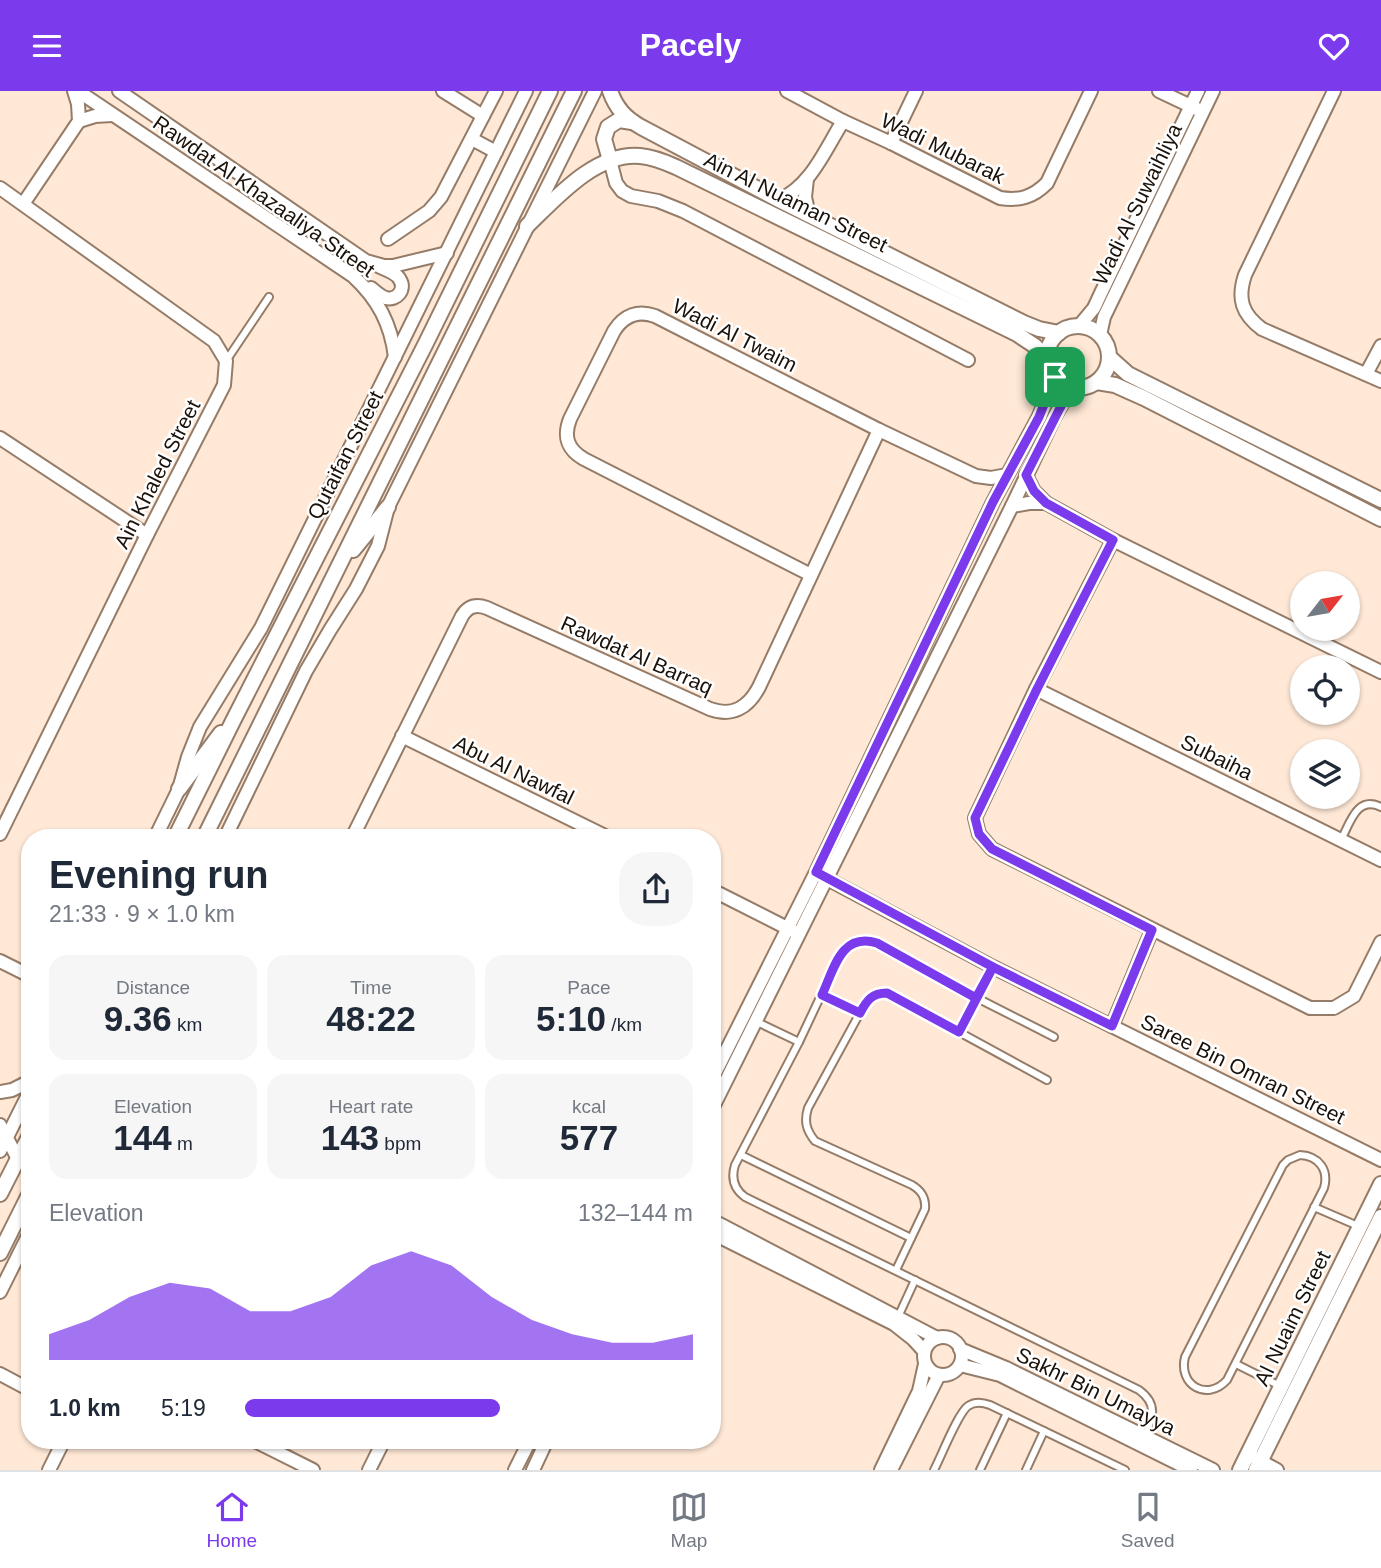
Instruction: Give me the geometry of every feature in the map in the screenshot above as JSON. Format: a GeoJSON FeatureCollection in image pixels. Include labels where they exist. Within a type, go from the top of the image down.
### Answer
{"type":"FeatureCollection","features":[{"type":"Feature","properties":{"kind":"street","name":"Rawdat Al Khazaaliya Street"},"geometry":{"type":"LineString","coordinates":[[76,91],[365,287],[383,312],[395,357]]}},
{"type":"Feature","properties":{"kind":"street"},"geometry":{"type":"LineString","coordinates":[[23,204],[79,121],[76,91]]}},
{"type":"Feature","properties":{"kind":"street","name":"Rawdat Al Khazaaliya Street"},"geometry":{"type":"LineString","coordinates":[[118,91],[358,257],[375,264],[393,266],[447,253]]}},
{"type":"Feature","properties":{"kind":"street"},"geometry":{"type":"LineString","coordinates":[[443,91],[483,116]]}},
{"type":"Feature","properties":{"kind":"street"},"geometry":{"type":"LineString","coordinates":[[388,239],[436,204],[496,91]]}},
{"type":"Feature","properties":{"kind":"street","name":"Qutaifan Street"},"geometry":{"type":"LineString","coordinates":[[160,829],[179,789],[200,727],[261,628],[526,91]]}},
{"type":"Feature","properties":{"kind":"street","name":"Qutaifan Street"},"geometry":{"type":"LineString","coordinates":[[180,829],[550,91]]}},
{"type":"Feature","properties":{"kind":"street","name":"Qutaifan Street"},"geometry":{"type":"LineString","coordinates":[[208,829],[573,91]]}},
{"type":"Feature","properties":{"kind":"street"},"geometry":{"type":"LineString","coordinates":[[229,829],[306,671],[356,589],[378,546],[388,507],[595,91]]}},
{"type":"Feature","properties":{"kind":"street","name":"Ain Al Nuaman Street"},"geometry":{"type":"LineString","coordinates":[[610,91],[618,108],[632,122],[779,200],[1024,323],[1059,333]]}},
{"type":"Feature","properties":{"kind":"street","name":"Wadi Mubarak"},"geometry":{"type":"LineString","coordinates":[[787,91],[1000,198],[1013,200],[1026,198],[1047,183],[1091,91]]}},
{"type":"Feature","properties":{"kind":"street"},"geometry":{"type":"LineString","coordinates":[[891,143],[916,91]]}},
{"type":"Feature","properties":{"kind":"street"},"geometry":{"type":"LineString","coordinates":[[1159,91],[1197,109]]}},
{"type":"Feature","properties":{"kind":"street","name":"Wadi Al Suwaihliya"},"geometry":{"type":"LineString","coordinates":[[1100,335],[1104,317],[1197,109],[1198,91]]}},
{"type":"Feature","properties":{"kind":"street","name":"Wadi Al Suwaihliya"},"geometry":{"type":"LineString","coordinates":[[1079,326],[1094,308],[1197,109],[1213,91]]}},
{"type":"Feature","properties":{"kind":"street"},"geometry":{"type":"LineString","coordinates":[[1334,91],[1245,275],[1241,299],[1245,311],[1262,329],[1381,381]]}},
{"type":"Feature","properties":{"kind":"street"},"geometry":{"type":"LineString","coordinates":[[79,121],[95,115],[113,115]]}},
{"type":"Feature","properties":{"kind":"street"},"geometry":{"type":"LineString","coordinates":[[632,122],[619,120],[608,127],[604,139],[618,187],[626,194],[657,201],[683,211],[968,360]]}},
{"type":"Feature","properties":{"kind":"street"},"geometry":{"type":"LineString","coordinates":[[779,200],[807,179],[843,121]]}},
{"type":"Feature","properties":{"kind":"street"},"geometry":{"type":"LineString","coordinates":[[472,139],[496,152]]}},
{"type":"Feature","properties":{"kind":"street","name":"Ain Al Nuaman Street"},"geometry":{"type":"LineString","coordinates":[[527,226],[575,181],[610,160],[625,156],[652,158],[676,167],[1017,334],[1035,346],[1048,360]]}},
{"type":"Feature","properties":{"kind":"street"},"geometry":{"type":"LineString","coordinates":[[807,179],[805,197],[809,215]]}},
{"type":"Feature","properties":{"kind":"street"},"geometry":{"type":"LineString","coordinates":[[0,188],[214,341],[226,361]]}},
{"type":"Feature","properties":{"kind":"street"},"geometry":{"type":"LineString","coordinates":[[353,277],[383,297],[398,296],[402,286],[398,277],[375,264]]}},
{"type":"Feature","properties":{"kind":"street","name":"Wadi Al Twaim"},"geometry":{"type":"LineString","coordinates":[[811,575],[577,456],[571,450],[566,435],[570,419],[618,325],[628,316],[642,313],[655,316],[879,430],[976,476],[991,478],[1007,475]]}},
{"type":"Feature","properties":{"kind":"street"},"geometry":{"type":"LineString","coordinates":[[1097,382],[1107,368],[1109,357],[1105,341],[1087,327],[1072,327],[1059,333],[1048,350],[1048,360],[1055,377],[1065,385],[1077,388],[1097,382],[1115,385],[1381,519]]}},
{"type":"Feature","properties":{"kind":"street"},"geometry":{"type":"LineString","coordinates":[[1366,374],[1381,346]]}},
{"type":"Feature","properties":{"kind":"street"},"geometry":{"type":"LineString","coordinates":[[1109,357],[1128,374],[1381,500]]}},
{"type":"Feature","properties":{"kind":"street","name":"Ain Khaled Street"},"geometry":{"type":"LineString","coordinates":[[0,834],[224,385],[226,361]]}},
{"type":"Feature","properties":{"kind":"street"},"geometry":{"type":"LineString","coordinates":[[821,875],[993,502],[1039,417],[1055,377]]}},
{"type":"Feature","properties":{"kind":"street"},"geometry":{"type":"LineString","coordinates":[[721,1087],[750,1018],[821,875],[1060,408],[1077,388]]}},
{"type":"Feature","properties":{"kind":"street","name":"Rawdat Al Barraq"},"geometry":{"type":"LineString","coordinates":[[356,829],[462,616],[477,605],[721,713],[737,710],[750,701],[879,430]]}},
{"type":"Feature","properties":{"kind":"street"},"geometry":{"type":"LineString","coordinates":[[0,438],[147,535]]}},
{"type":"Feature","properties":{"kind":"street"},"geometry":{"type":"LineString","coordinates":[[1026,475],[1034,491],[1046,503],[1113,540],[1381,672]]}},
{"type":"Feature","properties":{"kind":"street"},"geometry":{"type":"LineString","coordinates":[[976,476],[993,502]]}},
{"type":"Feature","properties":{"kind":"street"},"geometry":{"type":"LineString","coordinates":[[1012,506],[1046,503]]}},
{"type":"Feature","properties":{"kind":"street"},"geometry":{"type":"LineString","coordinates":[[336,569],[388,507]]}},
{"type":"Feature","properties":{"kind":"street"},"geometry":{"type":"LineString","coordinates":[[1113,540],[975,818],[979,834],[992,849],[1310,1008],[1334,1008],[1354,996],[1381,942]]}},
{"type":"Feature","properties":{"kind":"street","name":"Subaiha"},"geometry":{"type":"LineString","coordinates":[[1037,689],[1381,860]]}},
{"type":"Feature","properties":{"kind":"street"},"geometry":{"type":"LineString","coordinates":[[179,789],[212,743],[234,719]]}},
{"type":"Feature","properties":{"kind":"street","name":"Abu Al Nawfal"},"geometry":{"type":"LineString","coordinates":[[402,736],[591,829]]}},
{"type":"Feature","properties":{"kind":"street","name":"Saree Bin Omran Street"},"geometry":{"type":"LineString","coordinates":[[821,875],[993,967],[1381,1160]]}},
{"type":"Feature","properties":{"kind":"street"},"geometry":{"type":"LineString","coordinates":[[721,895],[793,931]]}},
{"type":"Feature","properties":{"kind":"street"},"geometry":{"type":"LineString","coordinates":[[1112,1026],[1152,930]]}},
{"type":"Feature","properties":{"kind":"street"},"geometry":{"type":"LineString","coordinates":[[0,961],[21,972]]}},
{"type":"Feature","properties":{"kind":"street"},"geometry":{"type":"LineString","coordinates":[[721,1065],[750,1018]]}},
{"type":"Feature","properties":{"kind":"street"},"geometry":{"type":"LineString","coordinates":[[0,1092],[21,1086]]}},
{"type":"Feature","properties":{"kind":"street"},"geometry":{"type":"LineString","coordinates":[[0,1151],[21,1109]]}},
{"type":"Feature","properties":{"kind":"street"},"geometry":{"type":"LineString","coordinates":[[0,1125],[18,1159]]}},
{"type":"Feature","properties":{"kind":"street"},"geometry":{"type":"LineString","coordinates":[[0,1194],[21,1153]]}},
{"type":"Feature","properties":{"kind":"street","name":"Al Nuaim Street"},"geometry":{"type":"LineString","coordinates":[[1240,1470],[1255,1462],[1373,1221],[1381,1184]]}},
{"type":"Feature","properties":{"kind":"street"},"geometry":{"type":"LineString","coordinates":[[0,1253],[21,1210]]}},
{"type":"Feature","properties":{"kind":"street","name":"Al Nuaim Street"},"geometry":{"type":"LineString","coordinates":[[1255,1462],[1281,1387],[1373,1221]]}},
{"type":"Feature","properties":{"kind":"street"},"geometry":{"type":"LineString","coordinates":[[721,1225],[937,1338],[953,1340],[962,1354],[960,1365],[951,1374],[939,1375],[929,1370],[925,1364]]}},
{"type":"Feature","properties":{"kind":"street"},"geometry":{"type":"LineString","coordinates":[[721,1238],[894,1324],[924,1351]]}},
{"type":"Feature","properties":{"kind":"street"},"geometry":{"type":"LineString","coordinates":[[0,1292],[21,1250]]}},
{"type":"Feature","properties":{"kind":"street"},"geometry":{"type":"LineString","coordinates":[[881,1470],[919,1391],[925,1364],[924,1351],[929,1343],[937,1338]]}},
{"type":"Feature","properties":{"kind":"street","name":"Sakhr Bin Umayya"},"geometry":{"type":"LineString","coordinates":[[960,1349],[1006,1368],[1213,1470]]}},
{"type":"Feature","properties":{"kind":"street","name":"Sakhr Bin Umayya"},"geometry":{"type":"LineString","coordinates":[[960,1365],[1000,1375],[1191,1470]]}},
{"type":"Feature","properties":{"kind":"street"},"geometry":{"type":"LineString","coordinates":[[0,1374],[21,1385]]}},
{"type":"Feature","properties":{"kind":"street"},"geometry":{"type":"LineString","coordinates":[[891,1470],[939,1375]]}},
{"type":"Feature","properties":{"kind":"street"},"geometry":{"type":"LineString","coordinates":[[49,1470],[60,1449]]}},
{"type":"Feature","properties":{"kind":"street"},"geometry":{"type":"LineString","coordinates":[[271,1449],[313,1470]]}},
{"type":"Feature","properties":{"kind":"street"},"geometry":{"type":"LineString","coordinates":[[369,1470],[380,1449]]}},
{"type":"Feature","properties":{"kind":"street"},"geometry":{"type":"LineString","coordinates":[[515,1470],[526,1449]]}},
{"type":"Feature","properties":{"kind":"street"},"geometry":{"type":"LineString","coordinates":[[533,1470],[543,1449]]}},
{"type":"Feature","properties":{"kind":"street"},"geometry":{"type":"LineString","coordinates":[[1255,1462],[1277,1470]]}},
{"type":"Feature","properties":{"kind":"lane"},"geometry":{"type":"LineString","coordinates":[[226,361],[269,297]]}},
{"type":"Feature","properties":{"kind":"lane"},"geometry":{"type":"LineString","coordinates":[[1341,840],[1359,807],[1367,803],[1381,807]]}},
{"type":"Feature","properties":{"kind":"lane"},"geometry":{"type":"LineString","coordinates":[[1054,1037],[976,998],[877,943],[869,940],[851,944],[839,957],[800,1042],[735,1165],[733,1177],[737,1189],[745,1197],[1139,1390],[1149,1401],[1153,1412],[1153,1419],[1145,1437]]}},
{"type":"Feature","properties":{"kind":"lane"},"geometry":{"type":"LineString","coordinates":[[959,1032],[993,967]]}},
{"type":"Feature","properties":{"kind":"lane"},"geometry":{"type":"LineString","coordinates":[[897,1270],[925,1209],[922,1192],[815,1141],[809,1134],[805,1117],[867,1000],[879,993],[887,993],[1047,1080]]}},
{"type":"Feature","properties":{"kind":"lane"},"geometry":{"type":"LineString","coordinates":[[822,995],[860,1013]]}},
{"type":"Feature","properties":{"kind":"lane"},"geometry":{"type":"LineString","coordinates":[[750,1018],[800,1042]]}},
{"type":"Feature","properties":{"kind":"lane"},"geometry":{"type":"LineString","coordinates":[[741,1155],[911,1238]]}},
{"type":"Feature","properties":{"kind":"lane"},"geometry":{"type":"LineString","coordinates":[[1307,1155],[1319,1162],[1326,1181],[1236,1364],[1223,1385],[1210,1390],[1196,1388],[1186,1378],[1184,1371],[1185,1357],[1283,1165],[1293,1157],[1307,1155]]}},
{"type":"Feature","properties":{"kind":"lane"},"geometry":{"type":"LineString","coordinates":[[1314,1207],[1373,1221]]}},
{"type":"Feature","properties":{"kind":"lane"},"geometry":{"type":"LineString","coordinates":[[898,1317],[915,1280]]}},
{"type":"Feature","properties":{"kind":"lane"},"geometry":{"type":"LineString","coordinates":[[1236,1364],[1281,1387]]}},
{"type":"Feature","properties":{"kind":"lane"},"geometry":{"type":"LineString","coordinates":[[934,1470],[964,1411],[973,1403],[984,1403],[1007,1413],[1125,1470]]}},
{"type":"Feature","properties":{"kind":"lane"},"geometry":{"type":"LineString","coordinates":[[979,1470],[1007,1413]]}},
{"type":"Feature","properties":{"kind":"lane"},"geometry":{"type":"LineString","coordinates":[[1037,1470],[1027,1468],[1044,1431]]}},
{"type":"Feature","properties":{"kind":"route"},"geometry":{"type":"LineString","coordinates":[[1055,377],[1039,417],[993,502],[816,872],[993,967],[959,1032],[887,993],[872,996],[860,1013],[822,995],[844,949],[859,941],[869,940],[976,998],[993,967],[1112,1026],[1152,930],[992,849],[979,834],[975,818],[1113,540],[1046,503],[1034,491],[1026,475],[1065,399],[1077,388],[1065,385],[1055,377]]}}]}
